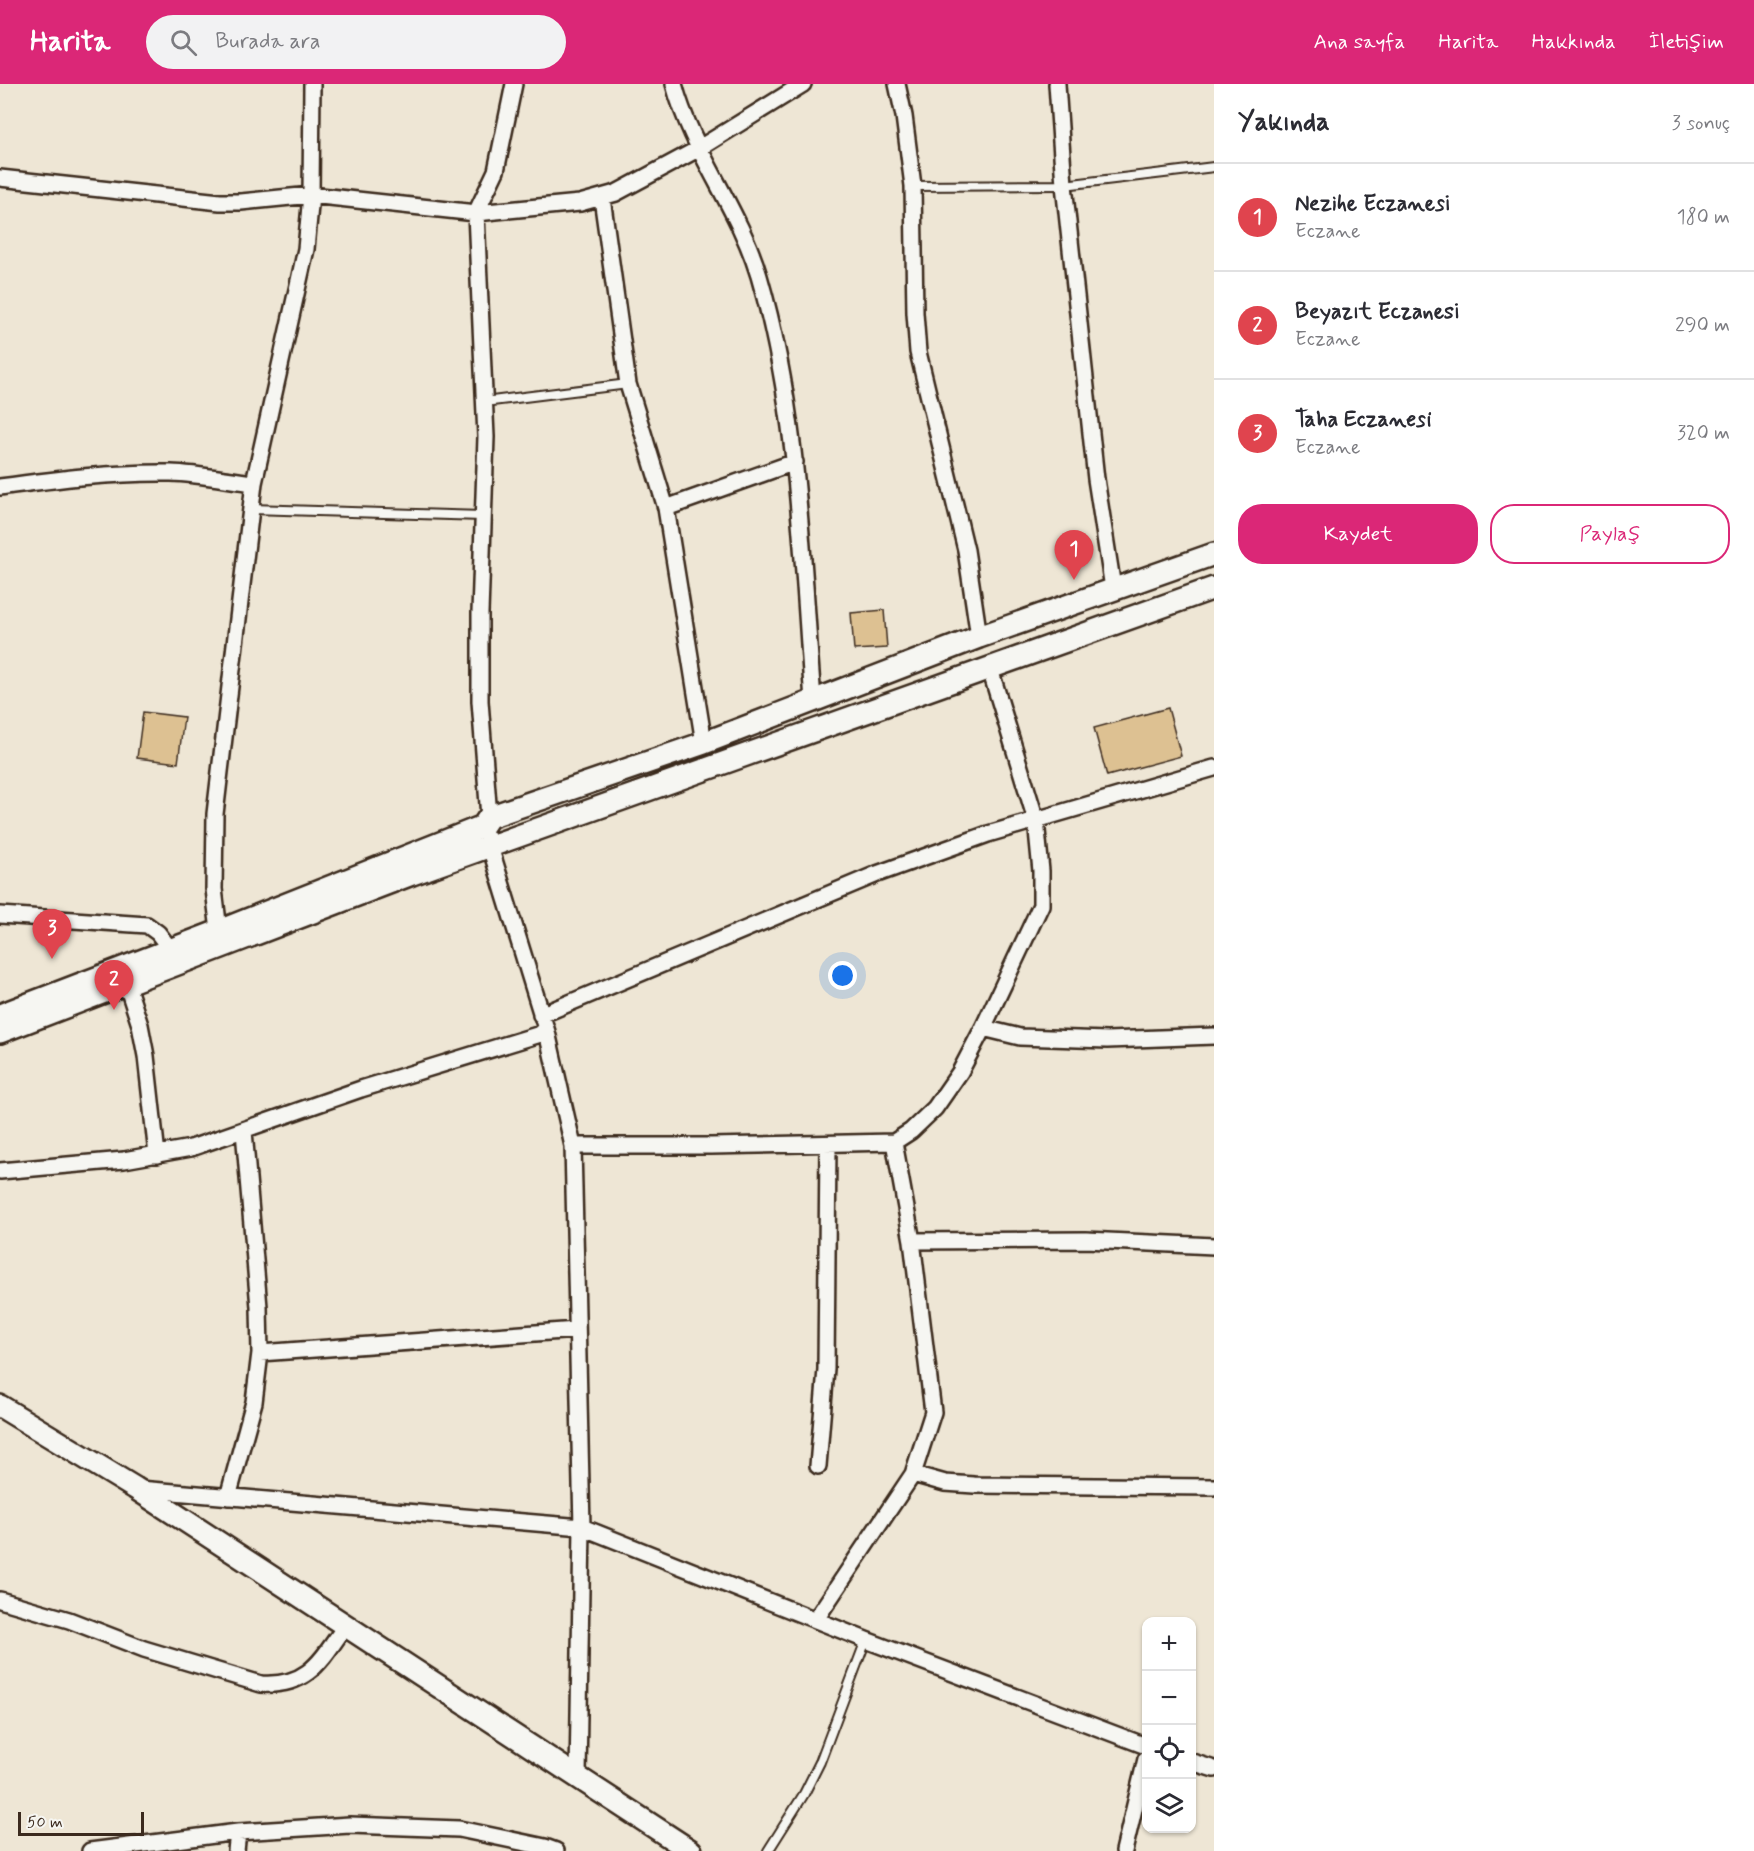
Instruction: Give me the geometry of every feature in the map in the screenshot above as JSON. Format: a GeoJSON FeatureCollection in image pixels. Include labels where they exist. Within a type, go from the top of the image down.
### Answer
{"type":"FeatureCollection","features":[{"type":"Feature","properties":{"kind":"main road"},"geometry":{"type":"LineString","coordinates":[[0,1032],[124,975],[170,949],[486,821],[704,743],[979,637],[1214,554]]}},
{"type":"Feature","properties":{"kind":"main road"},"geometry":{"type":"LineString","coordinates":[[0,1015],[266,929],[491,846],[1214,588]]}},
{"type":"Feature","properties":{"kind":"main road"},"geometry":{"type":"LineString","coordinates":[[0,1407],[135,1488],[578,1776],[687,1850]]}},
{"type":"Feature","properties":{"kind":"street"},"geometry":{"type":"LineString","coordinates":[[219,931],[214,889],[215,814],[254,483],[306,249],[311,195],[312,84]]}},
{"type":"Feature","properties":{"kind":"street"},"geometry":{"type":"LineString","coordinates":[[514,84],[496,171],[476,213],[486,437],[480,701],[486,821],[491,846],[547,1032],[573,1146],[582,1527],[578,1776]]}},
{"type":"Feature","properties":{"kind":"street"},"geometry":{"type":"LineString","coordinates":[[674,84],[698,149],[741,230],[758,273],[769,316],[795,462],[813,700]]}},
{"type":"Feature","properties":{"kind":"street"},"geometry":{"type":"LineString","coordinates":[[0,178],[220,202],[311,195],[476,213],[580,203],[616,193],[698,149],[802,84]]}},
{"type":"Feature","properties":{"kind":"street"},"geometry":{"type":"LineString","coordinates":[[897,84],[904,116],[913,186],[915,313],[918,352],[966,550],[979,637]]}},
{"type":"Feature","properties":{"kind":"street"},"geometry":{"type":"LineString","coordinates":[[1057,84],[1064,185],[1096,479],[1113,588]]}},
{"type":"Feature","properties":{"kind":"street"},"geometry":{"type":"LineString","coordinates":[[602,198],[628,384],[666,508],[704,743]]}},
{"type":"Feature","properties":{"kind":"street"},"geometry":{"type":"LineString","coordinates":[[666,508],[795,462]]}},
{"type":"Feature","properties":{"kind":"street"},"geometry":{"type":"LineString","coordinates":[[0,487],[83,476],[174,473],[254,483]]}},
{"type":"Feature","properties":{"kind":"street"},"geometry":{"type":"LineString","coordinates":[[573,1146],[894,1142],[911,1131],[935,1108],[960,1072],[983,1028],[1041,905],[1041,871],[1036,820],[990,669]]}},
{"type":"Feature","properties":{"kind":"street"},"geometry":{"type":"LineString","coordinates":[[541,1014],[878,874],[1036,820],[1214,768]]}},
{"type":"Feature","properties":{"kind":"street"},"geometry":{"type":"LineString","coordinates":[[0,915],[147,925],[158,933],[170,949]]}},
{"type":"Feature","properties":{"kind":"street"},"geometry":{"type":"LineString","coordinates":[[124,975],[140,1025],[146,1056],[157,1155]]}},
{"type":"Feature","properties":{"kind":"street"},"geometry":{"type":"LineString","coordinates":[[983,1028],[1020,1037],[1042,1038],[1107,1040],[1214,1036]]}},
{"type":"Feature","properties":{"kind":"street"},"geometry":{"type":"LineString","coordinates":[[0,1171],[124,1160],[191,1148],[361,1089],[547,1032]]}},
{"type":"Feature","properties":{"kind":"street"},"geometry":{"type":"LineString","coordinates":[[228,1497],[254,1402],[260,1353],[260,1307],[244,1131]]}},
{"type":"Feature","properties":{"kind":"street"},"geometry":{"type":"LineString","coordinates":[[816,1619],[913,1474],[933,1412],[912,1241],[894,1142]]}},
{"type":"Feature","properties":{"kind":"street"},"geometry":{"type":"LineString","coordinates":[[818,1466],[826,1369],[828,1144]]}},
{"type":"Feature","properties":{"kind":"street"},"geometry":{"type":"LineString","coordinates":[[912,1241],[1086,1240],[1214,1246]]}},
{"type":"Feature","properties":{"kind":"street"},"geometry":{"type":"LineString","coordinates":[[260,1353],[577,1330]]}},
{"type":"Feature","properties":{"kind":"street"},"geometry":{"type":"LineString","coordinates":[[913,1474],[945,1483],[974,1485],[1214,1487]]}},
{"type":"Feature","properties":{"kind":"street"},"geometry":{"type":"LineString","coordinates":[[135,1488],[582,1527],[866,1640],[1142,1744]]}},
{"type":"Feature","properties":{"kind":"street"},"geometry":{"type":"LineString","coordinates":[[0,1600],[69,1620],[144,1649],[261,1684],[293,1681],[309,1673],[316,1668],[346,1626]]}},
{"type":"Feature","properties":{"kind":"street"},"geometry":{"type":"LineString","coordinates":[[1196,1764],[1214,1769]]}},
{"type":"Feature","properties":{"kind":"street"},"geometry":{"type":"LineString","coordinates":[[1124,1851],[1142,1776]]}},
{"type":"Feature","properties":{"kind":"street"},"geometry":{"type":"LineString","coordinates":[[90,1851],[238,1832],[350,1825],[459,1829],[548,1850]]}},
{"type":"Feature","properties":{"kind":"street"},"geometry":{"type":"LineString","coordinates":[[236,1851],[238,1832]]}},
{"type":"Feature","properties":{"kind":"lane"},"geometry":{"type":"LineString","coordinates":[[913,186],[1064,185],[1214,166]]}},
{"type":"Feature","properties":{"kind":"lane"},"geometry":{"type":"LineString","coordinates":[[484,402],[628,384]]}},
{"type":"Feature","properties":{"kind":"lane"},"geometry":{"type":"LineString","coordinates":[[251,509],[483,516]]}},
{"type":"Feature","properties":{"kind":"lane"},"geometry":{"type":"LineString","coordinates":[[768,1851],[804,1794],[820,1761],[866,1640]]}},
{"type":"Feature","properties":{"kind":"building"},"geometry":{"type":"Polygon","coordinates":[[[884,610],[887,648],[854,650],[851,613],[884,610]]]}},
{"type":"Feature","properties":{"kind":"building"},"geometry":{"type":"Polygon","coordinates":[[[1168,708],[1181,756],[1107,776],[1094,728],[1168,708]]]}},
{"type":"Feature","properties":{"kind":"building"},"geometry":{"type":"Polygon","coordinates":[[[143,712],[184,717],[178,763],[137,758],[143,712]]]}},
{"type":"Feature","properties":{"kind":"place","name":"Nezihe Eczanesi"},"geometry":{"type":"Point","coordinates":[1074,580]}},
{"type":"Feature","properties":{"kind":"place","name":"Taha Eczanesi"},"geometry":{"type":"Point","coordinates":[52,959]}},
{"type":"Feature","properties":{"kind":"place","name":"Beyazıt Eczanesi"},"geometry":{"type":"Point","coordinates":[114,1010]}}]}
